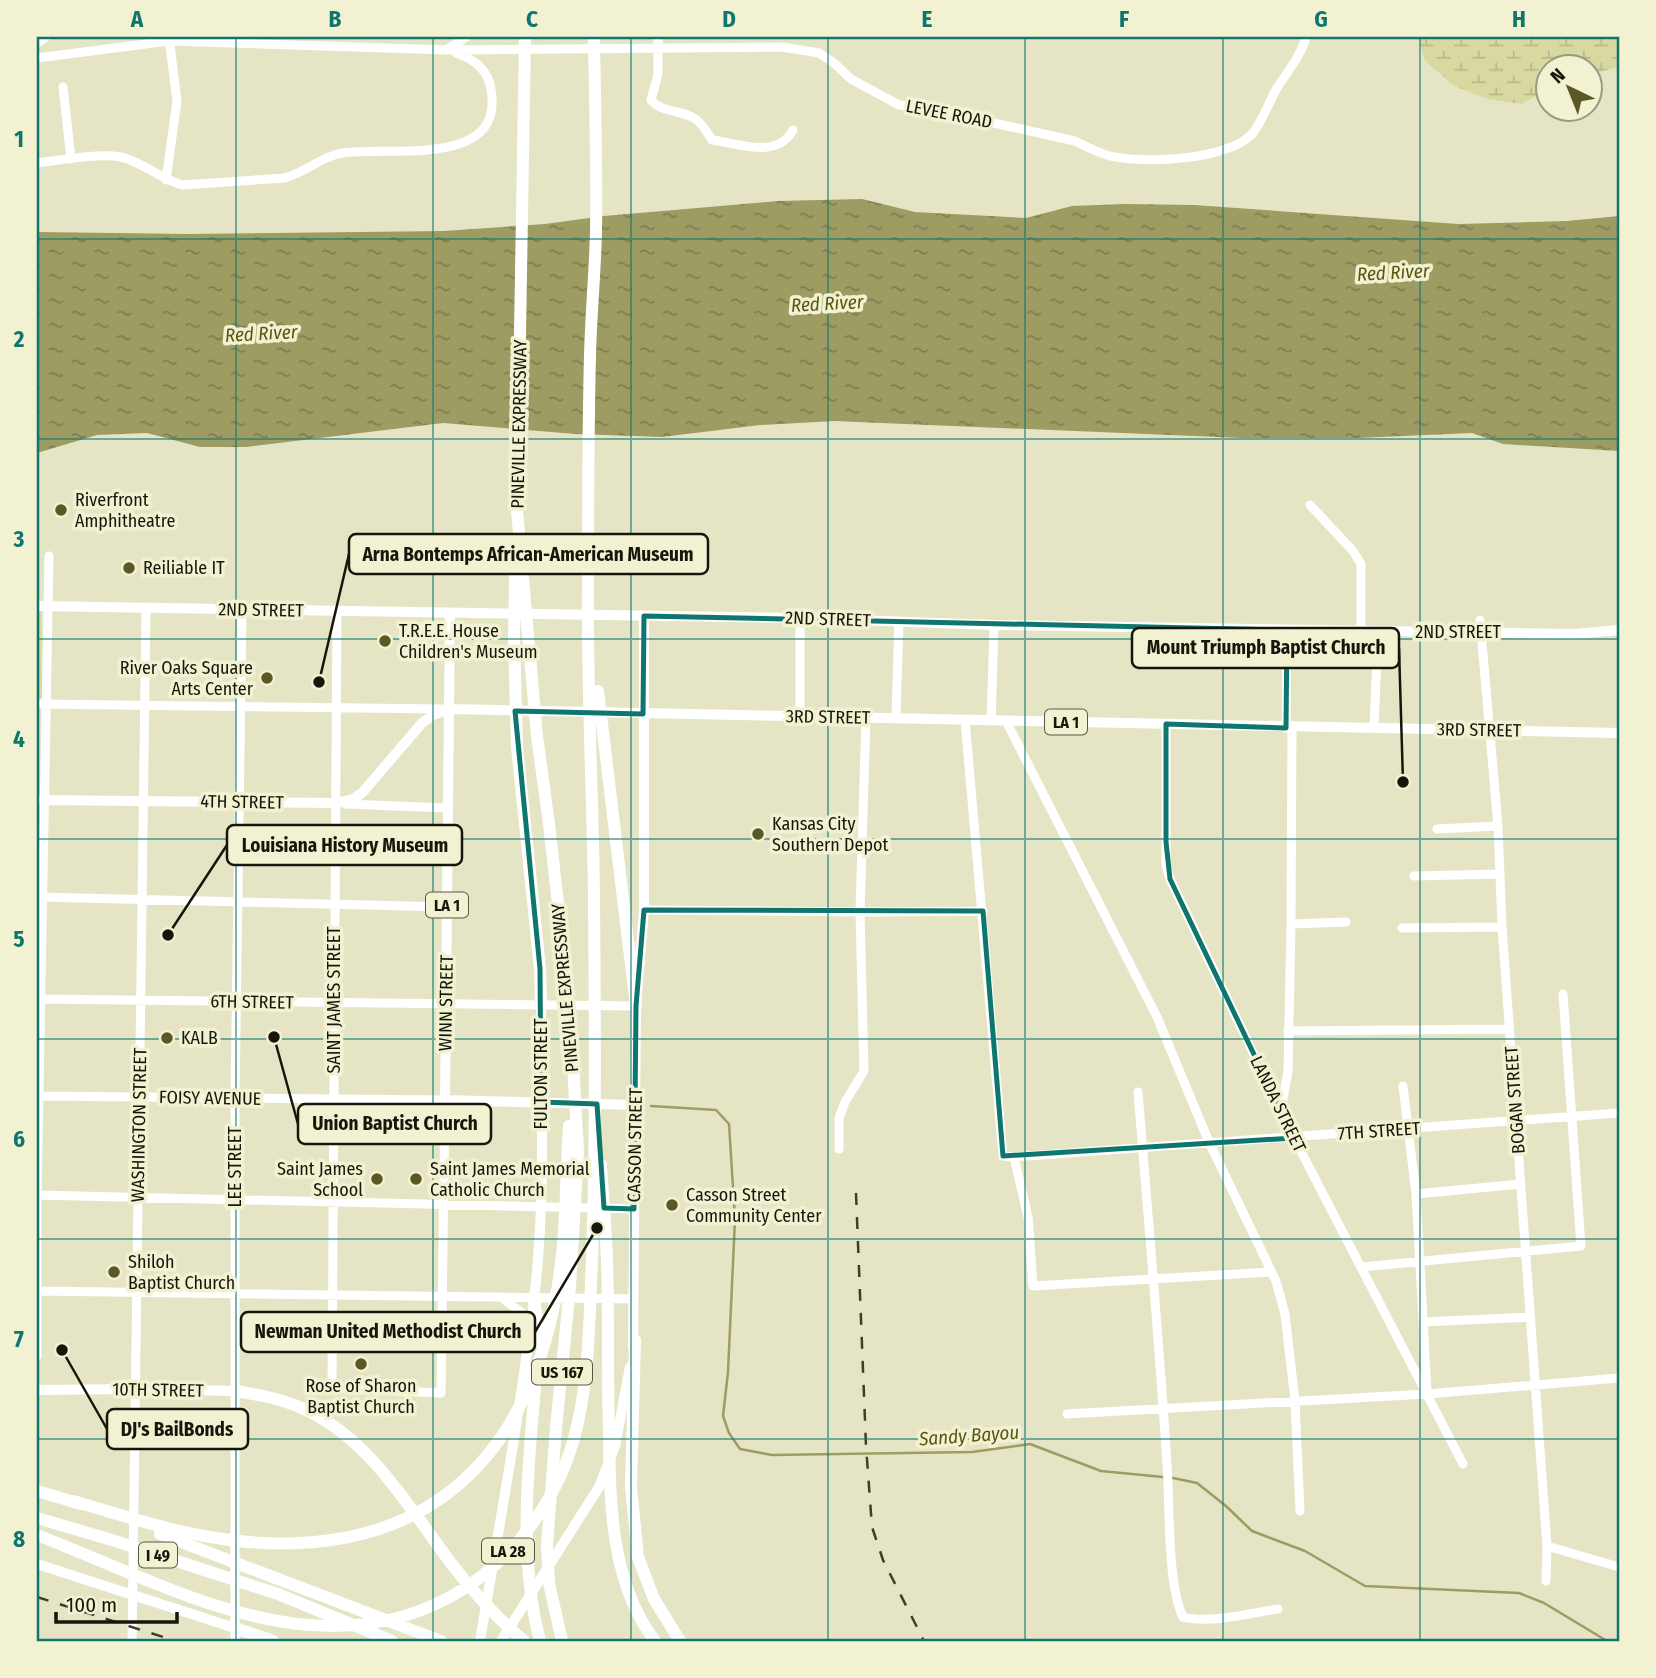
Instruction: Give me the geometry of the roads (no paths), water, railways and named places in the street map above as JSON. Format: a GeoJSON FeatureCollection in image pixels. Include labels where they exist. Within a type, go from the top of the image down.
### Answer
{"type":"FeatureCollection","features":[{"type":"Feature","properties":{"kind":"highway","name":"PINEVILLE EXPRESSWAY"},"geometry":{"type":"LineString","coordinates":[[525,37],[517,511],[537,736],[565,966],[567,1016],[572,1047],[573,1101]]}},
{"type":"Feature","properties":{"kind":"highway","name":"PINEVILLE EXPRESSWAY"},"geometry":{"type":"LineString","coordinates":[[594,37],[596,234],[590,352],[588,599],[595,1077]]}},
{"type":"Feature","properties":{"kind":"highway"},"geometry":{"type":"LineString","coordinates":[[517,511],[514,704],[521,801],[540,970],[541,1005]]}},
{"type":"Feature","properties":{"kind":"highway"},"geometry":{"type":"LineString","coordinates":[[588,599],[636,1006]]}},
{"type":"Feature","properties":{"kind":"highway","name":"US 167"},"geometry":{"type":"LineString","coordinates":[[595,1077],[607,1261],[610,1483],[617,1552],[627,1590],[655,1641]]}},
{"type":"Feature","properties":{"kind":"highway","name":"LA 28"},"geometry":{"type":"LineString","coordinates":[[37,1535],[170,1591],[244,1615],[296,1626],[344,1627],[410,1614],[460,1591],[492,1568],[524,1534],[547,1503],[565,1464],[576,1428],[589,1338],[595,1077]]}},
{"type":"Feature","properties":{"kind":"highway"},"geometry":{"type":"LineString","coordinates":[[74,1501],[173,1530],[239,1541],[310,1544],[349,1537],[400,1522],[440,1499],[464,1480],[499,1442],[511,1422],[532,1378],[554,1306],[573,1101]]}},
{"type":"Feature","properties":{"kind":"highway","name":"US 167"},"geometry":{"type":"LineString","coordinates":[[562,1641],[549,1583],[547,1545],[577,1196],[578,1151],[573,1101]]}},
{"type":"Feature","properties":{"kind":"highway"},"geometry":{"type":"LineString","coordinates":[[534,1297],[540,1338],[532,1423],[528,1550],[540,1641]]}},
{"type":"Feature","properties":{"kind":"highway"},"geometry":{"type":"LineString","coordinates":[[635,1340],[631,1487],[638,1557],[654,1599],[680,1641]]}},
{"type":"Feature","properties":{"kind":"highway"},"geometry":{"type":"LineString","coordinates":[[236,1391],[285,1401],[304,1409],[335,1427],[362,1450],[393,1484],[455,1568],[495,1616],[524,1641]]}},
{"type":"Feature","properties":{"kind":"highway","name":"I 49"},"geometry":{"type":"LineString","coordinates":[[37,1491],[74,1501],[441,1641]]}},
{"type":"Feature","properties":{"kind":"highway","name":"I 49"},"geometry":{"type":"LineString","coordinates":[[37,1518],[278,1594],[392,1641]]}},
{"type":"Feature","properties":{"kind":"highway"},"geometry":{"type":"LineString","coordinates":[[235,1635],[273,1641]]}},
{"type":"Feature","properties":{"kind":"main road","name":"2ND STREET"},"geometry":{"type":"LineString","coordinates":[[42,606],[800,618],[994,625],[1287,630],[1378,631],[1480,625],[1575,634],[1619,630]]}},
{"type":"Feature","properties":{"kind":"main road","name":"WINN STREET"},"geometry":{"type":"LineString","coordinates":[[445,1100],[450,613]]}},
{"type":"Feature","properties":{"kind":"main road","name":"CASSON STREET"},"geometry":{"type":"LineString","coordinates":[[501,1641],[599,1487],[615,1446],[635,1340],[633,1299],[636,1006],[644,910],[644,616]]}},
{"type":"Feature","properties":{"kind":"main road","name":"3RD STREET"},"geometry":{"type":"LineString","coordinates":[[449,709],[1619,733]]}},
{"type":"Feature","properties":{"kind":"main road"},"geometry":{"type":"LineString","coordinates":[[336,803],[362,793],[422,723],[449,709]]}},
{"type":"Feature","properties":{"kind":"main road","name":"4TH STREET"},"geometry":{"type":"LineString","coordinates":[[41,800],[336,803]]}},
{"type":"Feature","properties":{"kind":"main road","name":"FULTON STREET"},"geometry":{"type":"LineString","coordinates":[[480,1641],[514,1441],[534,1297],[540,1207],[541,1005]]}},
{"type":"Feature","properties":{"kind":"main road","name":"FOISY AVENUE"},"geometry":{"type":"LineString","coordinates":[[445,1100],[636,1105]]}},
{"type":"Feature","properties":{"kind":"main road","name":"10TH STREET"},"geometry":{"type":"LineString","coordinates":[[37,1390],[236,1391]]}},
{"type":"Feature","properties":{"kind":"main road"},"geometry":{"type":"LineString","coordinates":[[37,1564],[132,1593],[235,1635]]}},
{"type":"Feature","properties":{"kind":"street"},"geometry":{"type":"LineString","coordinates":[[37,43],[47,37]]}},
{"type":"Feature","properties":{"kind":"street"},"geometry":{"type":"LineString","coordinates":[[447,50],[466,37]]}},
{"type":"Feature","properties":{"kind":"street"},"geometry":{"type":"LineString","coordinates":[[658,37],[658,74],[653,103],[692,116],[701,123],[712,141],[747,148],[769,147],[783,141],[793,130]]}},
{"type":"Feature","properties":{"kind":"street","name":"LEVEE ROAD"},"geometry":{"type":"LineString","coordinates":[[37,58],[169,39],[447,50],[782,47],[818,52],[851,79],[899,105],[936,110],[1075,141],[1112,157],[1154,161],[1192,157],[1242,143],[1254,133],[1263,113],[1294,64],[1306,37]]}},
{"type":"Feature","properties":{"kind":"street"},"geometry":{"type":"LineString","coordinates":[[166,180],[177,102],[169,39]]}},
{"type":"Feature","properties":{"kind":"street"},"geometry":{"type":"LineString","coordinates":[[37,163],[119,157],[166,180],[182,184],[295,176],[325,158],[344,153],[453,148],[478,136],[492,114],[493,100],[490,81],[473,58],[447,50]]}},
{"type":"Feature","properties":{"kind":"street"},"geometry":{"type":"LineString","coordinates":[[63,87],[71,159]]}},
{"type":"Feature","properties":{"kind":"street"},"geometry":{"type":"LineString","coordinates":[[1310,505],[1353,551],[1361,564],[1361,631]]}},
{"type":"Feature","properties":{"kind":"street"},"geometry":{"type":"LineString","coordinates":[[37,1356],[42,606],[49,556]]}},
{"type":"Feature","properties":{"kind":"street","name":"WASHINGTON STREET"},"geometry":{"type":"LineString","coordinates":[[132,1641],[146,608]]}},
{"type":"Feature","properties":{"kind":"street","name":"LEE STREET"},"geometry":{"type":"LineString","coordinates":[[235,1635],[235,1098],[242,609]]}},
{"type":"Feature","properties":{"kind":"street","name":"SAINT JAMES STREET"},"geometry":{"type":"LineString","coordinates":[[337,611],[332,1388],[441,1393]]}},
{"type":"Feature","properties":{"kind":"street"},"geometry":{"type":"LineString","coordinates":[[800,618],[800,716]]}},
{"type":"Feature","properties":{"kind":"street"},"geometry":{"type":"LineString","coordinates":[[896,717],[899,621]]}},
{"type":"Feature","properties":{"kind":"street"},"geometry":{"type":"LineString","coordinates":[[991,721],[994,625]]}},
{"type":"Feature","properties":{"kind":"street","name":"BOGAN STREET"},"geometry":{"type":"LineString","coordinates":[[1480,625],[1498,826],[1502,926],[1547,1546],[1546,1581]]}},
{"type":"Feature","properties":{"kind":"street"},"geometry":{"type":"LineString","coordinates":[[1281,1111],[1288,1071],[1291,924],[1287,630]]}},
{"type":"Feature","properties":{"kind":"street"},"geometry":{"type":"LineString","coordinates":[[1374,728],[1378,631]]}},
{"type":"Feature","properties":{"kind":"street","name":"3RD STREET"},"geometry":{"type":"LineString","coordinates":[[42,704],[449,709]]}},
{"type":"Feature","properties":{"kind":"street"},"geometry":{"type":"LineString","coordinates":[[839,1149],[839,1118],[845,1102],[864,1071],[860,912],[866,718]]}},
{"type":"Feature","properties":{"kind":"street"},"geometry":{"type":"LineString","coordinates":[[965,720],[1003,1156],[1014,1157],[1028,1217],[1033,1286],[1271,1272]]}},
{"type":"Feature","properties":{"kind":"street"},"geometry":{"type":"LineString","coordinates":[[1006,721],[1157,1017],[1209,1142],[1280,1292],[1295,1401],[1300,1511]]}},
{"type":"Feature","properties":{"kind":"street","name":"LANDA STREET"},"geometry":{"type":"LineString","coordinates":[[1166,724],[1166,864],[1170,879],[1294,1138],[1463,1464]]}},
{"type":"Feature","properties":{"kind":"street","name":"4TH STREET"},"geometry":{"type":"LineString","coordinates":[[336,803],[448,808]]}},
{"type":"Feature","properties":{"kind":"street"},"geometry":{"type":"LineString","coordinates":[[1437,829],[1498,826]]}},
{"type":"Feature","properties":{"kind":"street"},"geometry":{"type":"LineString","coordinates":[[1414,876],[1499,874]]}},
{"type":"Feature","properties":{"kind":"street"},"geometry":{"type":"LineString","coordinates":[[40,897],[447,907]]}},
{"type":"Feature","properties":{"kind":"street"},"geometry":{"type":"LineString","coordinates":[[644,910],[983,911]]}},
{"type":"Feature","properties":{"kind":"street"},"geometry":{"type":"LineString","coordinates":[[1291,924],[1346,922]]}},
{"type":"Feature","properties":{"kind":"street"},"geometry":{"type":"LineString","coordinates":[[1402,928],[1502,926]]}},
{"type":"Feature","properties":{"kind":"street"},"geometry":{"type":"LineString","coordinates":[[1362,1267],[1581,1246],[1563,994]]}},
{"type":"Feature","properties":{"kind":"street","name":"6TH STREET"},"geometry":{"type":"LineString","coordinates":[[39,999],[636,1006]]}},
{"type":"Feature","properties":{"kind":"street"},"geometry":{"type":"LineString","coordinates":[[1288,1031],[1510,1029]]}},
{"type":"Feature","properties":{"kind":"street"},"geometry":{"type":"LineString","coordinates":[[1404,1086],[1416,1194],[1427,1394]]}},
{"type":"Feature","properties":{"kind":"street"},"geometry":{"type":"LineString","coordinates":[[1138,1092],[1175,1586],[1179,1607],[1183,1617],[1210,1619],[1278,1609]]}},
{"type":"Feature","properties":{"kind":"street","name":"FOISY AVENUE"},"geometry":{"type":"LineString","coordinates":[[38,1096],[445,1100]]}},
{"type":"Feature","properties":{"kind":"street","name":"WINN STREET"},"geometry":{"type":"LineString","coordinates":[[441,1393],[445,1100]]}},
{"type":"Feature","properties":{"kind":"street","name":"7TH STREET"},"geometry":{"type":"LineString","coordinates":[[1014,1157],[1619,1113]]}},
{"type":"Feature","properties":{"kind":"street"},"geometry":{"type":"LineString","coordinates":[[1416,1194],[1521,1184]]}},
{"type":"Feature","properties":{"kind":"street"},"geometry":{"type":"LineString","coordinates":[[37,1195],[634,1209]]}},
{"type":"Feature","properties":{"kind":"street"},"geometry":{"type":"LineString","coordinates":[[37,1291],[633,1299]]}},
{"type":"Feature","properties":{"kind":"street"},"geometry":{"type":"LineString","coordinates":[[501,1297],[520,1310],[530,1326]]}},
{"type":"Feature","properties":{"kind":"street"},"geometry":{"type":"LineString","coordinates":[[1423,1322],[1531,1317]]}},
{"type":"Feature","properties":{"kind":"street"},"geometry":{"type":"LineString","coordinates":[[1067,1414],[1427,1394],[1619,1378]]}},
{"type":"Feature","properties":{"kind":"street"},"geometry":{"type":"LineString","coordinates":[[1547,1546],[1619,1567]]}},
{"type":"Feature","properties":{"kind":"water","name":"Red River"},"geometry":{"type":"Polygon","coordinates":[[[862,199],[915,212],[1026,218],[1072,206],[1125,204],[1194,205],[1458,224],[1567,221],[1619,216],[1619,451],[1503,444],[1472,433],[1358,438],[1241,438],[834,421],[760,425],[662,437],[576,434],[443,423],[246,447],[200,447],[147,433],[97,435],[37,453],[37,232],[188,234],[444,231],[778,201],[862,199]]]}},
{"type":"Feature","properties":{"kind":"waterway","name":"Sandy Bayou"},"geometry":{"type":"LineString","coordinates":[[651,1106],[716,1110],[729,1124],[735,1219],[728,1372],[723,1416],[729,1433],[740,1449],[772,1455],[972,1452],[1030,1444],[1101,1471],[1197,1483],[1252,1531],[1305,1551],[1365,1586],[1519,1593],[1544,1603],[1607,1641]]}},
{"type":"Feature","properties":{"kind":"railway"},"geometry":{"type":"LineString","coordinates":[[856,1193],[866,1446],[872,1527],[883,1560],[924,1641]]}},
{"type":"Feature","properties":{"kind":"railway"},"geometry":{"type":"LineString","coordinates":[[37,1597],[176,1641]]}},
{"type":"Feature","properties":{"kind":"place","name":"Riverfront Amphitheatre"},"geometry":{"type":"Point","coordinates":[61,510]}},
{"type":"Feature","properties":{"kind":"place","name":"Reiliable IT"},"geometry":{"type":"Point","coordinates":[129,568]}},
{"type":"Feature","properties":{"kind":"place","name":"T.R.E.E. House Children's Museum"},"geometry":{"type":"Point","coordinates":[385,641]}},
{"type":"Feature","properties":{"kind":"place","name":"River Oaks Square Arts Center"},"geometry":{"type":"Point","coordinates":[267,678]}},
{"type":"Feature","properties":{"kind":"place","name":"Arna Bontemps African-American Museum"},"geometry":{"type":"Point","coordinates":[319,682]}},
{"type":"Feature","properties":{"kind":"place","name":"Mount Triumph Baptist Church"},"geometry":{"type":"Point","coordinates":[1403,782]}},
{"type":"Feature","properties":{"kind":"place","name":"Kansas City Southern Depot"},"geometry":{"type":"Point","coordinates":[758,834]}},
{"type":"Feature","properties":{"kind":"place","name":"Louisiana History Museum"},"geometry":{"type":"Point","coordinates":[168,935]}},
{"type":"Feature","properties":{"kind":"place","name":"Union Baptist Church"},"geometry":{"type":"Point","coordinates":[274,1037]}},
{"type":"Feature","properties":{"kind":"place","name":"KALB"},"geometry":{"type":"Point","coordinates":[167,1038]}},
{"type":"Feature","properties":{"kind":"place","name":"Saint James School"},"geometry":{"type":"Point","coordinates":[377,1179]}},
{"type":"Feature","properties":{"kind":"place","name":"Saint James Memorial Catholic Church"},"geometry":{"type":"Point","coordinates":[416,1179]}},
{"type":"Feature","properties":{"kind":"place","name":"Casson Street Community Center"},"geometry":{"type":"Point","coordinates":[672,1205]}},
{"type":"Feature","properties":{"kind":"place","name":"Newman United Methodist Church"},"geometry":{"type":"Point","coordinates":[597,1228]}},
{"type":"Feature","properties":{"kind":"place","name":"Shiloh Baptist Church"},"geometry":{"type":"Point","coordinates":[114,1272]}},
{"type":"Feature","properties":{"kind":"place","name":"DJ's BailBonds"},"geometry":{"type":"Point","coordinates":[62,1350]}},
{"type":"Feature","properties":{"kind":"place","name":"Rose of Sharon Baptist Church"},"geometry":{"type":"Point","coordinates":[361,1364]}}]}
